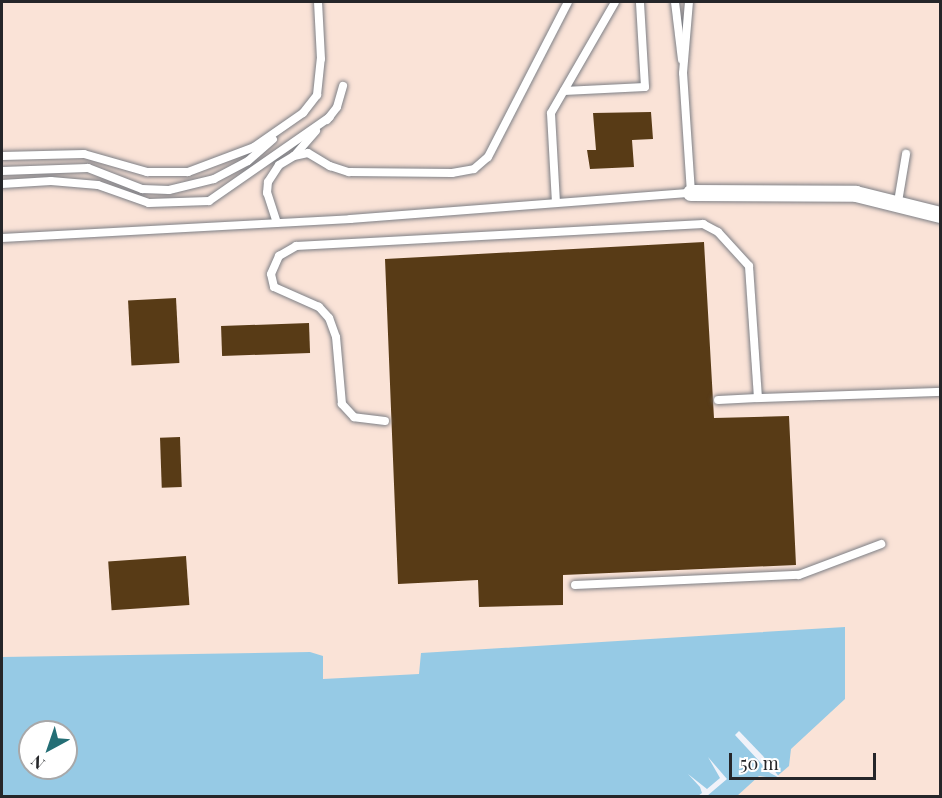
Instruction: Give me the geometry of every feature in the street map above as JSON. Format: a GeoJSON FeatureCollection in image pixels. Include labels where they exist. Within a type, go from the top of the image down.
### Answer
{"type":"FeatureCollection","features":[{"type":"Feature","properties":{"kind":"street"},"geometry":{"type":"LineString","coordinates":[[691,193],[856,194],[898,202],[940,215]]}},
{"type":"Feature","properties":{"kind":"lane"},"geometry":{"type":"LineString","coordinates":[[2,171],[88,168],[142,189],[190,187],[248,161],[303,113],[317,95],[320,83],[318,2]]}},
{"type":"Feature","properties":{"kind":"lane"},"geometry":{"type":"LineString","coordinates":[[294,156],[308,153],[330,166],[349,172],[452,173],[474,169],[488,158],[568,2]]}},
{"type":"Feature","properties":{"kind":"lane"},"geometry":{"type":"LineString","coordinates":[[556,203],[551,113],[615,2]]}},
{"type":"Feature","properties":{"kind":"lane"},"geometry":{"type":"LineString","coordinates":[[564,91],[645,87],[640,2]]}},
{"type":"Feature","properties":{"kind":"lane"},"geometry":{"type":"LineString","coordinates":[[2,238],[278,223],[691,193],[683,73],[675,2]]}},
{"type":"Feature","properties":{"kind":"lane"},"geometry":{"type":"LineString","coordinates":[[683,73],[689,2]]}},
{"type":"Feature","properties":{"kind":"lane"},"geometry":{"type":"LineString","coordinates":[[278,223],[267,193],[268,182],[279,165],[294,156],[338,107],[343,86]]}},
{"type":"Feature","properties":{"kind":"lane"},"geometry":{"type":"LineString","coordinates":[[2,156],[84,154],[147,172],[188,172],[254,147],[303,113]]}},
{"type":"Feature","properties":{"kind":"lane"},"geometry":{"type":"LineString","coordinates":[[2,184],[63,182],[98,185],[149,203],[209,201],[330,117]]}},
{"type":"Feature","properties":{"kind":"lane"},"geometry":{"type":"LineString","coordinates":[[898,202],[906,153]]}},
{"type":"Feature","properties":{"kind":"lane"},"geometry":{"type":"LineString","coordinates":[[386,421],[354,417],[342,404],[336,337],[329,318],[319,307],[274,287],[271,274],[279,256],[296,246],[704,224],[718,232],[749,266],[758,398]]}},
{"type":"Feature","properties":{"kind":"lane"},"geometry":{"type":"LineString","coordinates":[[718,400],[940,392]]}},
{"type":"Feature","properties":{"kind":"lane"},"geometry":{"type":"LineString","coordinates":[[575,585],[799,575],[881,544]]}},
{"type":"Feature","properties":{"kind":"shaded area"},"geometry":{"type":"Polygon","coordinates":[[[2,2],[940,2],[940,796],[2,796],[2,2]]]}},
{"type":"Feature","properties":{"kind":"water"},"geometry":{"type":"Polygon","coordinates":[[[845,627],[845,699],[791,749],[789,766],[775,778],[759,776],[737,796],[2,796],[2,657],[310,652],[323,656],[323,679],[419,674],[421,653],[845,627]]]}},
{"type":"Feature","properties":{"kind":"pier"},"geometry":{"type":"Polygon","coordinates":[[[739,731],[780,778],[770,773],[735,735],[739,731]]]}},
{"type":"Feature","properties":{"kind":"pier"},"geometry":{"type":"Polygon","coordinates":[[[708,757],[727,779],[707,796],[698,796],[702,793],[700,787],[688,774],[707,789],[720,778],[708,757]]]}},
{"type":"Feature","properties":{"kind":"building"},"geometry":{"type":"Polygon","coordinates":[[[651,112],[653,139],[632,140],[634,167],[590,169],[587,150],[596,150],[593,113],[651,112]]]}},
{"type":"Feature","properties":{"kind":"building"},"geometry":{"type":"Polygon","coordinates":[[[704,242],[714,418],[789,416],[796,565],[563,575],[563,605],[479,607],[478,580],[398,584],[385,259],[704,242]]]}},
{"type":"Feature","properties":{"kind":"building"},"geometry":{"type":"Polygon","coordinates":[[[176,298],[179,363],[131,365],[128,301],[176,298]]]}},
{"type":"Feature","properties":{"kind":"building"},"geometry":{"type":"Polygon","coordinates":[[[309,323],[310,353],[222,356],[221,326],[309,323]]]}},
{"type":"Feature","properties":{"kind":"building"},"geometry":{"type":"Polygon","coordinates":[[[180,437],[182,487],[162,488],[160,438],[180,437]]]}},
{"type":"Feature","properties":{"kind":"building"},"geometry":{"type":"Polygon","coordinates":[[[186,556],[189,605],[112,610],[108,561],[186,556]]]}}]}
